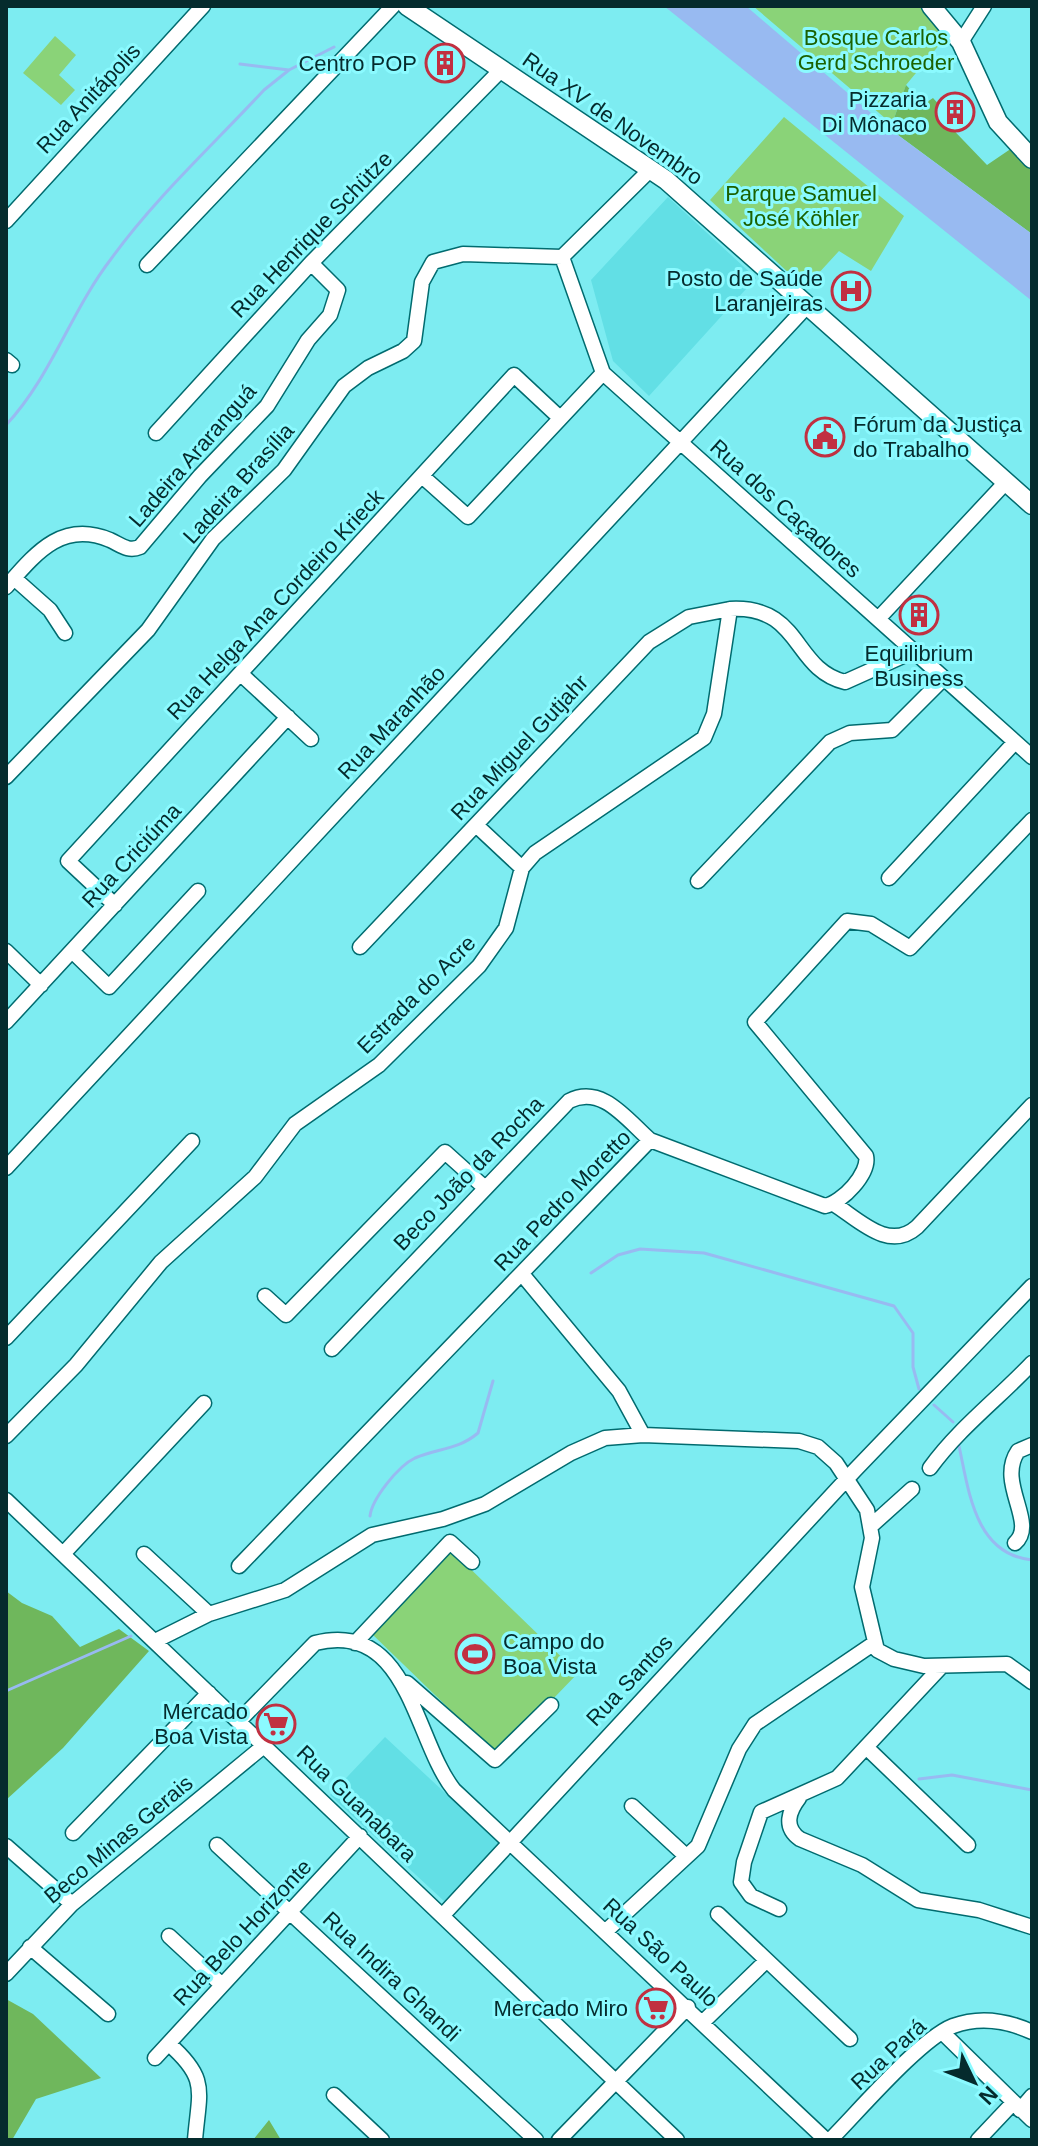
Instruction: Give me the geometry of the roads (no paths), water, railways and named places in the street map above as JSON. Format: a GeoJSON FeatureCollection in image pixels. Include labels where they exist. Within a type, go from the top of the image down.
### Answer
{"type":"FeatureCollection","features":[{"type":"Feature","properties":{"kind":"main road","name":"Rua XV de Novembro"},"geometry":{"type":"LineString","coordinates":[[407,6],[651,169],[1032,505]]}},
{"type":"Feature","properties":{"kind":"main road"},"geometry":{"type":"LineString","coordinates":[[931,6],[961,42],[998,122],[1032,159]]}},
{"type":"Feature","properties":{"kind":"street","name":"Rua Anitápolis"},"geometry":{"type":"LineString","coordinates":[[6,221],[203,6]]}},
{"type":"Feature","properties":{"kind":"street"},"geometry":{"type":"LineString","coordinates":[[147,265],[393,6]]}},
{"type":"Feature","properties":{"kind":"street"},"geometry":{"type":"LineString","coordinates":[[961,42],[984,6]]}},
{"type":"Feature","properties":{"kind":"street","name":"Rua Henrique Schütze"},"geometry":{"type":"LineString","coordinates":[[156,433],[311,263],[502,69]]}},
{"type":"Feature","properties":{"kind":"street"},"geometry":{"type":"LineString","coordinates":[[562,257],[651,169]]}},
{"type":"Feature","properties":{"kind":"street","name":"Ladeira Brasília"},"geometry":{"type":"LineString","coordinates":[[6,777],[148,630],[213,539],[284,470],[344,386],[368,368],[403,351],[414,341],[422,282],[433,262],[463,254],[562,257]]}},
{"type":"Feature","properties":{"kind":"street","name":"Rua dos Caçadores"},"geometry":{"type":"LineString","coordinates":[[562,257],[603,373],[1032,757]]}},
{"type":"Feature","properties":{"kind":"street","name":"Ladeira Araranguá"},"geometry":{"type":"LineString","coordinates":[[10,582],[58,536],[89,533],[134,549],[165,520],[200,476],[259,416],[308,340],[330,315],[338,290],[311,263]]}},
{"type":"Feature","properties":{"kind":"street","name":"Rua Maranhão"},"geometry":{"type":"LineString","coordinates":[[6,1168],[808,305]]}},
{"type":"Feature","properties":{"kind":"street"},"geometry":{"type":"LineString","coordinates":[[422,476],[468,517],[603,373]]}},
{"type":"Feature","properties":{"kind":"street","name":"Rua Helga Ana Cordeiro Krieck"},"geometry":{"type":"LineString","coordinates":[[115,905],[68,861],[514,375],[560,418]]}},
{"type":"Feature","properties":{"kind":"street"},"geometry":{"type":"LineString","coordinates":[[878,619],[1006,482]]}},
{"type":"Feature","properties":{"kind":"street"},"geometry":{"type":"LineString","coordinates":[[10,582],[50,610],[65,633]]}},
{"type":"Feature","properties":{"kind":"street"},"geometry":{"type":"LineString","coordinates":[[476,825],[522,868],[543,846],[704,738],[714,714],[730,609],[766,612],[787,629],[818,666],[845,682],[914,651]]}},
{"type":"Feature","properties":{"kind":"street","name":"Rua Miguel Gutjahr"},"geometry":{"type":"LineString","coordinates":[[360,947],[662,631],[689,617],[730,609]]}},
{"type":"Feature","properties":{"kind":"street"},"geometry":{"type":"LineString","coordinates":[[241,674],[311,739]]}},
{"type":"Feature","properties":{"kind":"street"},"geometry":{"type":"LineString","coordinates":[[698,881],[830,742],[850,733],[892,730],[944,678]]}},
{"type":"Feature","properties":{"kind":"street","name":"Rua Criciúma"},"geometry":{"type":"LineString","coordinates":[[6,1022],[288,717]]}},
{"type":"Feature","properties":{"kind":"street"},"geometry":{"type":"LineString","coordinates":[[889,878],[1015,742]]}},
{"type":"Feature","properties":{"kind":"street"},"geometry":{"type":"LineString","coordinates":[[834,1204],[864,1172],[866,1156],[755,1022],[847,921],[871,924],[910,948],[1032,820]]}},
{"type":"Feature","properties":{"kind":"street","name":"Estrada do Acre"},"geometry":{"type":"LineString","coordinates":[[6,1436],[86,1354],[124,1303],[161,1262],[245,1187],[295,1124],[379,1065],[479,966],[506,928],[522,868]]}},
{"type":"Feature","properties":{"kind":"street"},"geometry":{"type":"LineString","coordinates":[[72,951],[109,987],[198,891]]}},
{"type":"Feature","properties":{"kind":"street"},"geometry":{"type":"LineString","coordinates":[[6,951],[41,985]]}},
{"type":"Feature","properties":{"kind":"street","name":"Beco João da Rocha"},"geometry":{"type":"LineString","coordinates":[[332,1349],[562,1107],[579,1096],[602,1098],[650,1140]]}},
{"type":"Feature","properties":{"kind":"street","name":"Rua Pedro Moretto"},"geometry":{"type":"LineString","coordinates":[[239,1566],[650,1140],[825,1206],[834,1204],[888,1238],[903,1238],[1032,1105]]}},
{"type":"Feature","properties":{"kind":"street"},"geometry":{"type":"LineString","coordinates":[[6,1338],[192,1141]]}},
{"type":"Feature","properties":{"kind":"street"},"geometry":{"type":"LineString","coordinates":[[265,1296],[286,1315],[445,1152],[484,1187]]}},
{"type":"Feature","properties":{"kind":"street"},"geometry":{"type":"LineString","coordinates":[[522,1274],[619,1391],[643,1435]]}},
{"type":"Feature","properties":{"kind":"street","name":"Rua Santos"},"geometry":{"type":"LineString","coordinates":[[443,1915],[848,1477],[1032,1286]]}},
{"type":"Feature","properties":{"kind":"street"},"geometry":{"type":"LineString","coordinates":[[930,1468],[954,1436],[985,1412],[1032,1363]]}},
{"type":"Feature","properties":{"kind":"street"},"geometry":{"type":"LineString","coordinates":[[63,1554],[204,1403]]}},
{"type":"Feature","properties":{"kind":"street"},"geometry":{"type":"LineString","coordinates":[[155,1641],[209,1614],[285,1590],[372,1535],[443,1519],[485,1504],[605,1438],[643,1435],[809,1442],[827,1454],[848,1477],[872,1525],[862,1587],[873,1644],[894,1659],[940,1668],[1000,1663],[1014,1667],[1032,1682]]}},
{"type":"Feature","properties":{"kind":"street"},"geometry":{"type":"LineString","coordinates":[[1015,1543],[1021,1538],[1024,1528],[1012,1488],[1011,1467],[1018,1451],[1032,1445]]}},
{"type":"Feature","properties":{"kind":"street"},"geometry":{"type":"LineString","coordinates":[[872,1525],[912,1489]]}},
{"type":"Feature","properties":{"kind":"street","name":"Rua Guanabara"},"geometry":{"type":"LineString","coordinates":[[6,1500],[677,2140]]}},
{"type":"Feature","properties":{"kind":"street"},"geometry":{"type":"LineString","coordinates":[[355,1643],[450,1542],[472,1562]]}},
{"type":"Feature","properties":{"kind":"street"},"geometry":{"type":"LineString","coordinates":[[144,1554],[209,1614]]}},
{"type":"Feature","properties":{"kind":"street"},"geometry":{"type":"LineString","coordinates":[[239,1721],[315,1643],[355,1643],[377,1653],[495,1760],[551,1705]]}},
{"type":"Feature","properties":{"kind":"street"},"geometry":{"type":"LineString","coordinates":[[606,1931],[702,1839],[739,1749],[755,1724],[873,1644]]}},
{"type":"Feature","properties":{"kind":"street"},"geometry":{"type":"LineString","coordinates":[[779,1909],[751,1896],[741,1882],[741,1873],[761,1812],[799,1798],[837,1778],[940,1668]]}},
{"type":"Feature","properties":{"kind":"street","name":"Rua São Paulo"},"geometry":{"type":"LineString","coordinates":[[398,1675],[409,1691],[438,1766],[463,1799],[828,2140]]}},
{"type":"Feature","properties":{"kind":"street"},"geometry":{"type":"LineString","coordinates":[[73,1833],[209,1693]]}},
{"type":"Feature","properties":{"kind":"street","name":"Beco Minas Gerais"},"geometry":{"type":"LineString","coordinates":[[6,1974],[72,1904],[265,1745]]}},
{"type":"Feature","properties":{"kind":"street"},"geometry":{"type":"LineString","coordinates":[[866,1747],[968,1845]]}},
{"type":"Feature","properties":{"kind":"street"},"geometry":{"type":"LineString","coordinates":[[799,1798],[792,1807],[789,1822],[800,1839],[862,1865],[907,1896],[979,1910],[1032,1927]]}},
{"type":"Feature","properties":{"kind":"street"},"geometry":{"type":"LineString","coordinates":[[632,1806],[686,1856]]}},
{"type":"Feature","properties":{"kind":"street","name":"Rua Belo Horizonte"},"geometry":{"type":"LineString","coordinates":[[155,2058],[360,1836]]}},
{"type":"Feature","properties":{"kind":"street","name":"Rua Indira Ghandi"},"geometry":{"type":"LineString","coordinates":[[217,1845],[536,2140]]}},
{"type":"Feature","properties":{"kind":"street"},"geometry":{"type":"LineString","coordinates":[[6,1846],[72,1904]]}},
{"type":"Feature","properties":{"kind":"street"},"geometry":{"type":"LineString","coordinates":[[718,1914],[850,2039]]}},
{"type":"Feature","properties":{"kind":"street"},"geometry":{"type":"LineString","coordinates":[[169,1936],[222,1985]]}},
{"type":"Feature","properties":{"kind":"street"},"geometry":{"type":"LineString","coordinates":[[30,1947],[108,2014]]}},
{"type":"Feature","properties":{"kind":"street"},"geometry":{"type":"LineString","coordinates":[[704,2021],[766,1961]]}},
{"type":"Feature","properties":{"kind":"street"},"geometry":{"type":"LineString","coordinates":[[559,2140],[688,2007]]}},
{"type":"Feature","properties":{"kind":"street","name":"Rua Pará"},"geometry":{"type":"LineString","coordinates":[[828,2140],[942,2032],[967,2022],[992,2021],[1032,2032]]}},
{"type":"Feature","properties":{"kind":"street"},"geometry":{"type":"LineString","coordinates":[[942,2032],[1032,2120]]}},
{"type":"Feature","properties":{"kind":"street"},"geometry":{"type":"LineString","coordinates":[[169,2044],[197,2074],[195,2140]]}},
{"type":"Feature","properties":{"kind":"street"},"geometry":{"type":"LineString","coordinates":[[334,2095],[382,2140]]}},
{"type":"Feature","properties":{"kind":"street"},"geometry":{"type":"LineString","coordinates":[[978,2140],[1032,2096]]}},
{"type":"Feature","properties":{"kind":"waterway"},"geometry":{"type":"LineString","coordinates":[[240,64],[289,70],[334,47]]}},
{"type":"Feature","properties":{"kind":"waterway"},"geometry":{"type":"LineString","coordinates":[[6,425],[36,386],[84,300],[128,236],[264,90],[289,70]]}},
{"type":"Feature","properties":{"kind":"waterway"},"geometry":{"type":"LineString","coordinates":[[591,1273],[618,1255],[640,1249],[704,1253],[894,1306],[913,1333],[913,1367],[919,1389]]}},
{"type":"Feature","properties":{"kind":"waterway"},"geometry":{"type":"LineString","coordinates":[[370,1516],[381,1492],[408,1462],[463,1443],[478,1433],[493,1381]]}},
{"type":"Feature","properties":{"kind":"waterway"},"geometry":{"type":"LineString","coordinates":[[934,1405],[953,1422]]}},
{"type":"Feature","properties":{"kind":"waterway"},"geometry":{"type":"LineString","coordinates":[[959,1446],[971,1501],[986,1533],[998,1546],[1013,1555],[1032,1560]]}},
{"type":"Feature","properties":{"kind":"waterway"},"geometry":{"type":"LineString","coordinates":[[6,1691],[131,1636]]}},
{"type":"Feature","properties":{"kind":"waterway"},"geometry":{"type":"LineString","coordinates":[[919,1779],[952,1775],[1032,1790]]}},
{"type":"Feature","properties":{"kind":"place","name":"Centro POP"},"geometry":{"type":"Point","coordinates":[445,63]}},
{"type":"Feature","properties":{"kind":"place","name":"Pizzaria Di Mônaco"},"geometry":{"type":"Point","coordinates":[955,112]}},
{"type":"Feature","properties":{"kind":"place","name":"Posto de Saúde Laranjeiras"},"geometry":{"type":"Point","coordinates":[851,291]}},
{"type":"Feature","properties":{"kind":"place","name":"Fórum da Justiça do Trabalho"},"geometry":{"type":"Point","coordinates":[825,437]}},
{"type":"Feature","properties":{"kind":"place","name":"Equilibrium Business"},"geometry":{"type":"Point","coordinates":[919,615]}},
{"type":"Feature","properties":{"kind":"place","name":"Campo do Boa Vista"},"geometry":{"type":"Point","coordinates":[475,1654]}},
{"type":"Feature","properties":{"kind":"place","name":"Mercado Boa Vista"},"geometry":{"type":"Point","coordinates":[276,1724]}},
{"type":"Feature","properties":{"kind":"place","name":"Mercado Miro"},"geometry":{"type":"Point","coordinates":[656,2008]}},
{"type":"Feature","properties":{"kind":"park label","name":"Bosque Carlos Gerd Schroeder"},"geometry":{"type":"Point","coordinates":[876,50]}},
{"type":"Feature","properties":{"kind":"park label","name":"Parque Samuel José Köhler"},"geometry":{"type":"Point","coordinates":[801,206]}}]}
